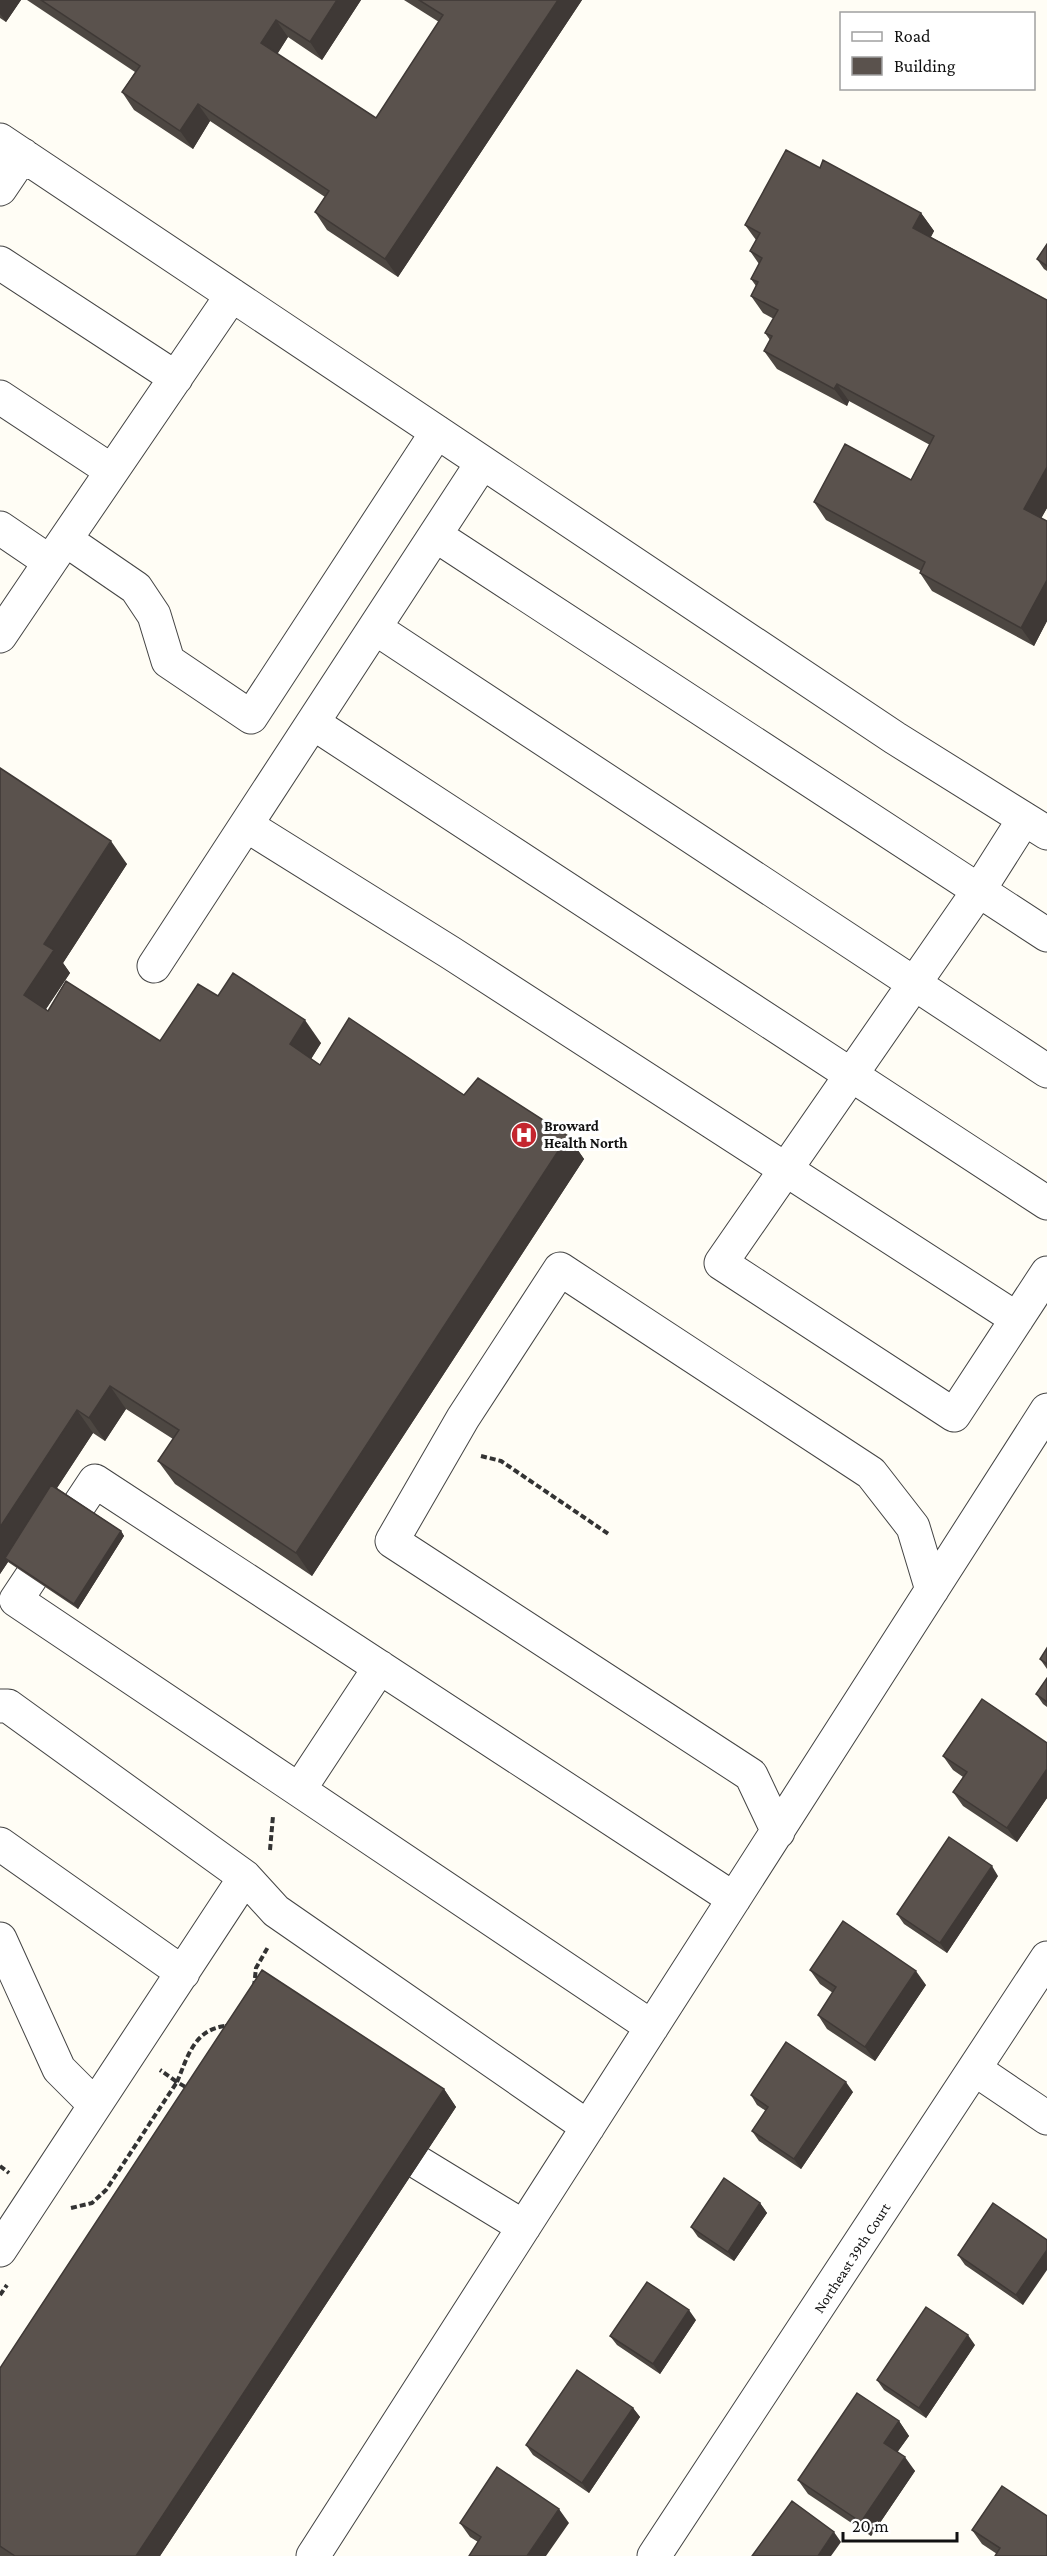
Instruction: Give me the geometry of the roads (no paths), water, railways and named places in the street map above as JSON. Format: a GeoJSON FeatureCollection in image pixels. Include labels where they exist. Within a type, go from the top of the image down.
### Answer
{"type":"FeatureCollection","features":[{"type":"Feature","properties":{"kind":"street"},"geometry":{"type":"LineString","coordinates":[[0,189],[12,148],[895,738],[1035,826],[979,890],[722,1263],[954,1415],[1047,1273]]}},
{"type":"Feature","properties":{"kind":"street"},"geometry":{"type":"LineString","coordinates":[[0,263],[176,378]]}},
{"type":"Feature","properties":{"kind":"street"},"geometry":{"type":"LineString","coordinates":[[0,636],[232,295]]}},
{"type":"Feature","properties":{"kind":"street"},"geometry":{"type":"LineString","coordinates":[[0,397],[112,471]]}},
{"type":"Feature","properties":{"kind":"street"},"geometry":{"type":"LineString","coordinates":[[0,528],[58,551],[136,588],[154,615],[168,661],[251,717],[437,432]]}},
{"type":"Feature","properties":{"kind":"street"},"geometry":{"type":"LineString","coordinates":[[154,966],[482,462]]}},
{"type":"Feature","properties":{"kind":"street"},"geometry":{"type":"LineString","coordinates":[[435,535],[1047,935]]}},
{"type":"Feature","properties":{"kind":"street"},"geometry":{"type":"LineString","coordinates":[[375,628],[1047,1071]]}},
{"type":"Feature","properties":{"kind":"street"},"geometry":{"type":"LineString","coordinates":[[312,723],[1047,1203]]}},
{"type":"Feature","properties":{"kind":"street"},"geometry":{"type":"LineString","coordinates":[[246,825],[451,953],[1017,1319]]}},
{"type":"Feature","properties":{"kind":"street"},"geometry":{"type":"LineString","coordinates":[[778,1832],[751,1775],[392,1541],[446,1447],[560,1269],[871,1473],[913,1527],[932,1590]]}},
{"type":"Feature","properties":{"kind":"street"},"geometry":{"type":"LineString","coordinates":[[313,2556],[1047,1410]]}},
{"type":"Feature","properties":{"kind":"street"},"geometry":{"type":"LineString","coordinates":[[652,2027],[16,1600],[95,1481],[734,1899]]}},
{"type":"Feature","properties":{"kind":"street"},"geometry":{"type":"LineString","coordinates":[[299,1790],[380,1667]]}},
{"type":"Feature","properties":{"kind":"street"},"geometry":{"type":"LineString","coordinates":[[0,1706],[8,1706],[245,1877],[276,1911],[588,2127]]}},
{"type":"Feature","properties":{"kind":"street"},"geometry":{"type":"LineString","coordinates":[[0,1844],[183,1972]]}},
{"type":"Feature","properties":{"kind":"street"},"geometry":{"type":"LineString","coordinates":[[0,2250],[10,2210],[95,2105],[245,1877]]}},
{"type":"Feature","properties":{"kind":"street"},"geometry":{"type":"LineString","coordinates":[[0,1939],[59,2068],[95,2105]]}},
{"type":"Feature","properties":{"kind":"street","name":"Northeast 39th Court"},"geometry":{"type":"LineString","coordinates":[[654,2556],[976,2070],[1047,1958]]}},
{"type":"Feature","properties":{"kind":"street"},"geometry":{"type":"LineString","coordinates":[[976,2070],[1047,2118]]}},
{"type":"Feature","properties":{"kind":"street"},"geometry":{"type":"LineString","coordinates":[[419,2163],[524,2227]]}},
{"type":"Feature","properties":{"kind":"place","name":"Broward Health North"},"geometry":{"type":"Point","coordinates":[524,1135]}}]}
